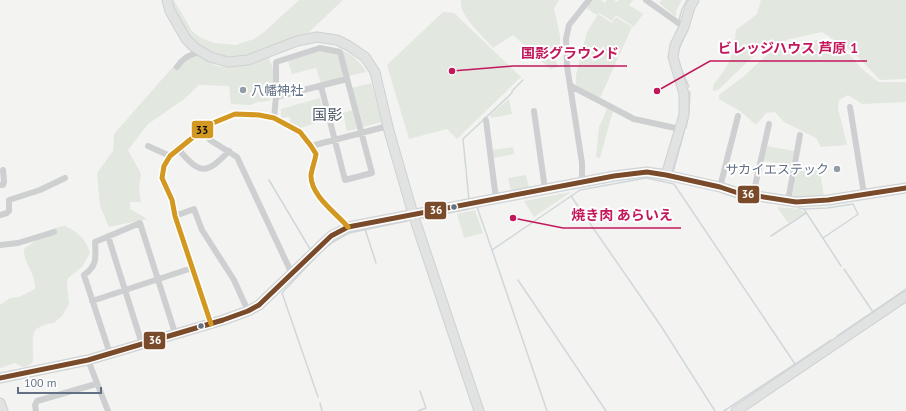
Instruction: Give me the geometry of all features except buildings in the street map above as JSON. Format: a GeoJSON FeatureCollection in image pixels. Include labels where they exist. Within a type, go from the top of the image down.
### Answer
{"type":"FeatureCollection","features":[{"type":"Feature","properties":{"kind":"street"},"geometry":{"type":"LineString","coordinates":[[167,0],[170,11],[186,39],[194,47],[210,57],[228,62],[248,60],[257,58],[298,41],[317,37],[337,40],[364,56],[375,72],[388,126],[413,214],[479,411]]}},
{"type":"Feature","properties":{"kind":"street"},"geometry":{"type":"LineString","coordinates":[[582,182],[582,163],[567,66],[566,39],[569,25],[589,0]]}},
{"type":"Feature","properties":{"kind":"street"},"geometry":{"type":"LineString","coordinates":[[646,0],[684,27]]}},
{"type":"Feature","properties":{"kind":"street"},"geometry":{"type":"LineString","coordinates":[[666,175],[684,115],[684,94],[673,57],[675,45],[684,27],[686,16],[694,0]]}},
{"type":"Feature","properties":{"kind":"street"},"geometry":{"type":"LineString","coordinates":[[170,11],[170,24]]}},
{"type":"Feature","properties":{"kind":"street"},"geometry":{"type":"LineString","coordinates":[[274,118],[276,97],[276,62],[320,48],[340,52],[372,173],[345,180],[321,86]]}},
{"type":"Feature","properties":{"kind":"street"},"geometry":{"type":"LineString","coordinates":[[177,67],[181,60],[187,56],[197,53]]}},
{"type":"Feature","properties":{"kind":"street"},"geometry":{"type":"LineString","coordinates":[[276,97],[347,79]]}},
{"type":"Feature","properties":{"kind":"street"},"geometry":{"type":"LineString","coordinates":[[571,86],[634,119],[680,129]]}},
{"type":"Feature","properties":{"kind":"street"},"geometry":{"type":"LineString","coordinates":[[850,107],[864,194]]}},
{"type":"Feature","properties":{"kind":"street"},"geometry":{"type":"LineString","coordinates":[[534,111],[545,189]]}},
{"type":"Feature","properties":{"kind":"street"},"geometry":{"type":"LineString","coordinates":[[210,324],[175,216],[172,200],[162,178],[164,166],[170,156],[202,130],[235,114],[259,115],[274,118],[300,132],[316,154],[311,176],[312,186],[317,195],[348,227]]}},
{"type":"Feature","properties":{"kind":"street"},"geometry":{"type":"LineString","coordinates":[[720,187],[738,116]]}},
{"type":"Feature","properties":{"kind":"street"},"geometry":{"type":"LineString","coordinates":[[486,120],[496,198]]}},
{"type":"Feature","properties":{"kind":"street"},"geometry":{"type":"LineString","coordinates":[[753,195],[769,124]]}},
{"type":"Feature","properties":{"kind":"street"},"geometry":{"type":"LineString","coordinates":[[311,146],[388,126]]}},
{"type":"Feature","properties":{"kind":"street"},"geometry":{"type":"LineString","coordinates":[[202,130],[210,140],[237,157],[292,274]]}},
{"type":"Feature","properties":{"kind":"street"},"geometry":{"type":"LineString","coordinates":[[788,201],[800,135]]}},
{"type":"Feature","properties":{"kind":"street"},"geometry":{"type":"LineString","coordinates":[[148,146],[170,156]]}},
{"type":"Feature","properties":{"kind":"street"},"geometry":{"type":"LineString","coordinates":[[178,149],[188,160],[198,167],[205,169],[212,167],[229,151]]}},
{"type":"Feature","properties":{"kind":"street"},"geometry":{"type":"LineString","coordinates":[[0,185],[4,184],[2,170]]}},
{"type":"Feature","properties":{"kind":"street"},"geometry":{"type":"LineString","coordinates":[[0,378],[88,360],[175,333],[210,324],[248,311],[259,305],[331,236],[348,227],[582,182],[647,172],[720,187],[738,193],[788,201],[818,201],[906,188]]}},
{"type":"Feature","properties":{"kind":"street"},"geometry":{"type":"LineString","coordinates":[[0,215],[9,211],[9,200],[40,190],[65,178]]}},
{"type":"Feature","properties":{"kind":"street"},"geometry":{"type":"LineString","coordinates":[[175,216],[194,209],[202,230],[234,280],[248,311]]}},
{"type":"Feature","properties":{"kind":"street"},"geometry":{"type":"LineString","coordinates":[[110,354],[84,275],[92,270],[96,256],[96,242],[140,223],[175,333]]}},
{"type":"Feature","properties":{"kind":"street"},"geometry":{"type":"LineString","coordinates":[[0,244],[18,243],[54,232]]}},
{"type":"Feature","properties":{"kind":"street"},"geometry":{"type":"LineString","coordinates":[[108,236],[142,344]]}},
{"type":"Feature","properties":{"kind":"street"},"geometry":{"type":"LineString","coordinates":[[92,301],[192,268]]}},
{"type":"Feature","properties":{"kind":"street"},"geometry":{"type":"LineString","coordinates":[[736,411],[906,296]]}},
{"type":"Feature","properties":{"kind":"street"},"geometry":{"type":"LineString","coordinates":[[88,360],[96,384],[108,411]]}},
{"type":"Feature","properties":{"kind":"street"},"geometry":{"type":"LineString","coordinates":[[36,411],[35,405],[37,401],[96,384]]}},
{"type":"Feature","properties":{"kind":"street"},"geometry":{"type":"LineString","coordinates":[[0,403],[4,411]]}},
{"type":"Feature","properties":{"kind":"shaded area"},"geometry":{"type":"Polygon","coordinates":[[[170,0],[174,0],[192,31],[201,38],[214,43],[236,45],[254,39],[264,32],[299,0],[343,0],[307,34],[243,57],[232,57],[213,53],[197,44],[184,30],[177,19],[170,0]]]}},
{"type":"Feature","properties":{"kind":"shaded area"},"geometry":{"type":"Polygon","coordinates":[[[461,0],[559,0],[554,8],[560,36],[560,49],[555,58],[558,67],[550,69],[513,35],[493,48],[467,19],[461,6],[461,0]]]}},
{"type":"Feature","properties":{"kind":"shaded area"},"geometry":{"type":"Polygon","coordinates":[[[591,0],[601,0],[605,3],[607,0],[614,0],[617,2],[619,0],[633,0],[629,5],[643,14],[634,27],[616,15],[612,21],[599,13],[597,15],[586,8],[591,0]]]}},
{"type":"Feature","properties":{"kind":"shaded area"},"geometry":{"type":"Polygon","coordinates":[[[662,0],[682,0],[676,11],[676,17],[659,3],[662,0]]]}},
{"type":"Feature","properties":{"kind":"shaded area"},"geometry":{"type":"Polygon","coordinates":[[[761,0],[906,0],[906,79],[880,80],[854,53],[822,32],[790,39],[760,50],[718,90],[713,91],[713,85],[724,71],[730,59],[734,47],[736,30],[757,14],[761,0]]]}},
{"type":"Feature","properties":{"kind":"shaded area"},"geometry":{"type":"Polygon","coordinates":[[[443,12],[454,13],[521,77],[457,139],[447,129],[409,139],[387,65],[443,12]]]}},
{"type":"Feature","properties":{"kind":"shaded area"},"geometry":{"type":"Polygon","coordinates":[[[598,14],[612,23],[616,17],[632,27],[600,98],[576,85],[576,75],[587,32],[598,14]]]}},
{"type":"Feature","properties":{"kind":"shaded area"},"geometry":{"type":"Polygon","coordinates":[[[824,39],[851,56],[861,68],[878,82],[906,82],[906,102],[862,104],[848,95],[839,100],[838,108],[847,145],[821,147],[816,138],[784,122],[775,112],[766,113],[756,125],[740,111],[719,99],[719,95],[744,76],[770,52],[799,43],[824,39]]]}},
{"type":"Feature","properties":{"kind":"shaded area"},"geometry":{"type":"Polygon","coordinates":[[[320,51],[337,53],[345,78],[321,84],[316,68],[292,74],[288,61],[320,51]]]}},
{"type":"Feature","properties":{"kind":"shaded area"},"geometry":{"type":"Polygon","coordinates":[[[342,51],[350,54],[356,59],[366,72],[349,76],[342,51]]]}},
{"type":"Feature","properties":{"kind":"shaded area"},"geometry":{"type":"Polygon","coordinates":[[[198,55],[215,65],[220,66],[242,64],[269,58],[273,69],[273,97],[269,101],[258,102],[250,105],[231,104],[229,86],[199,85],[183,100],[148,124],[128,150],[141,174],[139,190],[141,202],[130,202],[130,209],[147,219],[109,227],[100,206],[97,173],[113,151],[114,134],[179,60],[198,55]]]}},
{"type":"Feature","properties":{"kind":"shaded area"},"geometry":{"type":"Polygon","coordinates":[[[371,83],[382,122],[362,127],[352,88],[371,83]]]}},
{"type":"Feature","properties":{"kind":"shaded area"},"geometry":{"type":"Polygon","coordinates":[[[320,98],[325,120],[300,128],[289,122],[291,119],[289,117],[285,117],[283,119],[281,117],[281,109],[320,98]]]}},
{"type":"Feature","properties":{"kind":"shaded area"},"geometry":{"type":"Polygon","coordinates":[[[509,99],[512,114],[491,118],[490,115],[509,99]]]}},
{"type":"Feature","properties":{"kind":"shaded area"},"geometry":{"type":"Polygon","coordinates":[[[607,109],[613,111],[600,158],[596,157],[599,127],[607,109]]]}},
{"type":"Feature","properties":{"kind":"shaded area"},"geometry":{"type":"Polygon","coordinates":[[[352,110],[357,129],[347,131],[343,113],[352,110]]]}},
{"type":"Feature","properties":{"kind":"shaded area"},"geometry":{"type":"Polygon","coordinates":[[[767,146],[794,151],[789,173],[780,171],[781,164],[764,161],[767,146]]]}},
{"type":"Feature","properties":{"kind":"shaded area"},"geometry":{"type":"Polygon","coordinates":[[[513,147],[514,154],[494,158],[492,150],[513,147]]]}},
{"type":"Feature","properties":{"kind":"shaded area"},"geometry":{"type":"Polygon","coordinates":[[[798,167],[820,171],[824,197],[792,198],[798,167]]]}},
{"type":"Feature","properties":{"kind":"shaded area"},"geometry":{"type":"Polygon","coordinates":[[[526,175],[529,188],[511,191],[508,178],[526,175]]]}},
{"type":"Feature","properties":{"kind":"shaded area"},"geometry":{"type":"Polygon","coordinates":[[[571,192],[534,217],[524,201],[571,192]]]}},
{"type":"Feature","properties":{"kind":"shaded area"},"geometry":{"type":"Polygon","coordinates":[[[777,207],[800,209],[805,213],[788,223],[777,207]]]}},
{"type":"Feature","properties":{"kind":"shaded area"},"geometry":{"type":"Polygon","coordinates":[[[475,210],[483,233],[464,238],[457,214],[475,210]]]}},
{"type":"Feature","properties":{"kind":"shaded area"},"geometry":{"type":"Polygon","coordinates":[[[65,226],[81,236],[90,253],[82,267],[68,278],[67,285],[69,304],[62,316],[54,323],[46,324],[36,329],[34,332],[33,362],[26,367],[15,363],[0,368],[0,305],[10,298],[19,297],[35,289],[34,278],[25,259],[24,249],[48,231],[65,226]]]}},
{"type":"Feature","properties":{"kind":"waterway"},"geometry":{"type":"LineString","coordinates":[[679,20],[682,9],[687,0]]}},
{"type":"Feature","properties":{"kind":"waterway"},"geometry":{"type":"LineString","coordinates":[[679,49],[687,31]]}},
{"type":"Feature","properties":{"kind":"waterway"},"geometry":{"type":"LineString","coordinates":[[680,66],[689,87]]}},
{"type":"Feature","properties":{"kind":"waterway"},"geometry":{"type":"LineString","coordinates":[[469,200],[463,139],[512,93],[512,91],[523,80]]}},
{"type":"Feature","properties":{"kind":"waterway"},"geometry":{"type":"LineString","coordinates":[[686,128],[690,92]]}},
{"type":"Feature","properties":{"kind":"waterway"},"geometry":{"type":"LineString","coordinates":[[673,172],[684,132]]}},
{"type":"Feature","properties":{"kind":"waterway"},"geometry":{"type":"LineString","coordinates":[[477,207],[492,250],[580,190],[646,178],[674,184],[795,364],[724,411]]}},
{"type":"Feature","properties":{"kind":"waterway"},"geometry":{"type":"LineString","coordinates":[[269,180],[310,249]]}},
{"type":"Feature","properties":{"kind":"waterway"},"geometry":{"type":"LineString","coordinates":[[571,196],[661,326],[715,411]]}},
{"type":"Feature","properties":{"kind":"waterway"},"geometry":{"type":"LineString","coordinates":[[804,209],[827,208],[853,204],[858,214],[823,238]]}},
{"type":"Feature","properties":{"kind":"waterway"},"geometry":{"type":"LineString","coordinates":[[799,208],[804,209],[841,266]]}},
{"type":"Feature","properties":{"kind":"waterway"},"geometry":{"type":"LineString","coordinates":[[423,218],[469,209]]}},
{"type":"Feature","properties":{"kind":"waterway"},"geometry":{"type":"LineString","coordinates":[[771,236],[806,213]]}},
{"type":"Feature","properties":{"kind":"waterway"},"geometry":{"type":"LineString","coordinates":[[323,250],[333,242],[349,233],[407,221]]}},
{"type":"Feature","properties":{"kind":"waterway"},"geometry":{"type":"LineString","coordinates":[[365,229],[376,263]]}},
{"type":"Feature","properties":{"kind":"waterway"},"geometry":{"type":"LineString","coordinates":[[492,250],[547,411]]}},
{"type":"Feature","properties":{"kind":"waterway"},"geometry":{"type":"LineString","coordinates":[[314,259],[282,293],[318,397]]}},
{"type":"Feature","properties":{"kind":"waterway"},"geometry":{"type":"LineString","coordinates":[[844,269],[873,312]]}},
{"type":"Feature","properties":{"kind":"waterway"},"geometry":{"type":"LineString","coordinates":[[518,280],[606,411]]}},
{"type":"Feature","properties":{"kind":"waterway"},"geometry":{"type":"LineString","coordinates":[[837,336],[906,289]]}},
{"type":"Feature","properties":{"kind":"waterway"},"geometry":{"type":"LineString","coordinates":[[795,364],[831,340]]}},
{"type":"Feature","properties":{"kind":"waterway"},"geometry":{"type":"LineString","coordinates":[[418,411],[426,408],[420,391]]}},
{"type":"Feature","properties":{"kind":"waterway"},"geometry":{"type":"LineString","coordinates":[[320,403],[322,411]]}},
{"type":"Feature","properties":{"kind":"transit line","name":"33"},"geometry":{"type":"LineString","coordinates":[[211,324],[175,216],[172,200],[162,178],[164,166],[170,156],[202,130],[213,123],[235,114],[259,115],[274,118],[300,132],[316,154],[311,175],[315,190],[319,197],[348,227]]}},
{"type":"Feature","properties":{"kind":"transit line","name":"36"},"geometry":{"type":"LineString","coordinates":[[0,378],[88,360],[223,320],[248,311],[259,305],[331,236],[348,227],[614,176],[647,172],[720,187],[738,193],[796,202],[828,200],[906,188]]}},
{"type":"Feature","properties":{"kind":"place","name":"国影グラウンド"},"geometry":{"type":"Point","coordinates":[452,71]}},
{"type":"Feature","properties":{"kind":"place","name":"八幡神社"},"geometry":{"type":"Point","coordinates":[243,90]}},
{"type":"Feature","properties":{"kind":"place","name":"ビレッジハウス 芦原 1"},"geometry":{"type":"Point","coordinates":[657,91]}},
{"type":"Feature","properties":{"kind":"place","name":"サカイエステック"},"geometry":{"type":"Point","coordinates":[837,169]}},
{"type":"Feature","properties":{"kind":"place","name":"焼き肉 あらいえ"},"geometry":{"type":"Point","coordinates":[513,218]}},
{"type":"Feature","properties":{"kind":"district","name":"国影"},"geometry":{"type":"Point","coordinates":[327,114]}}]}
